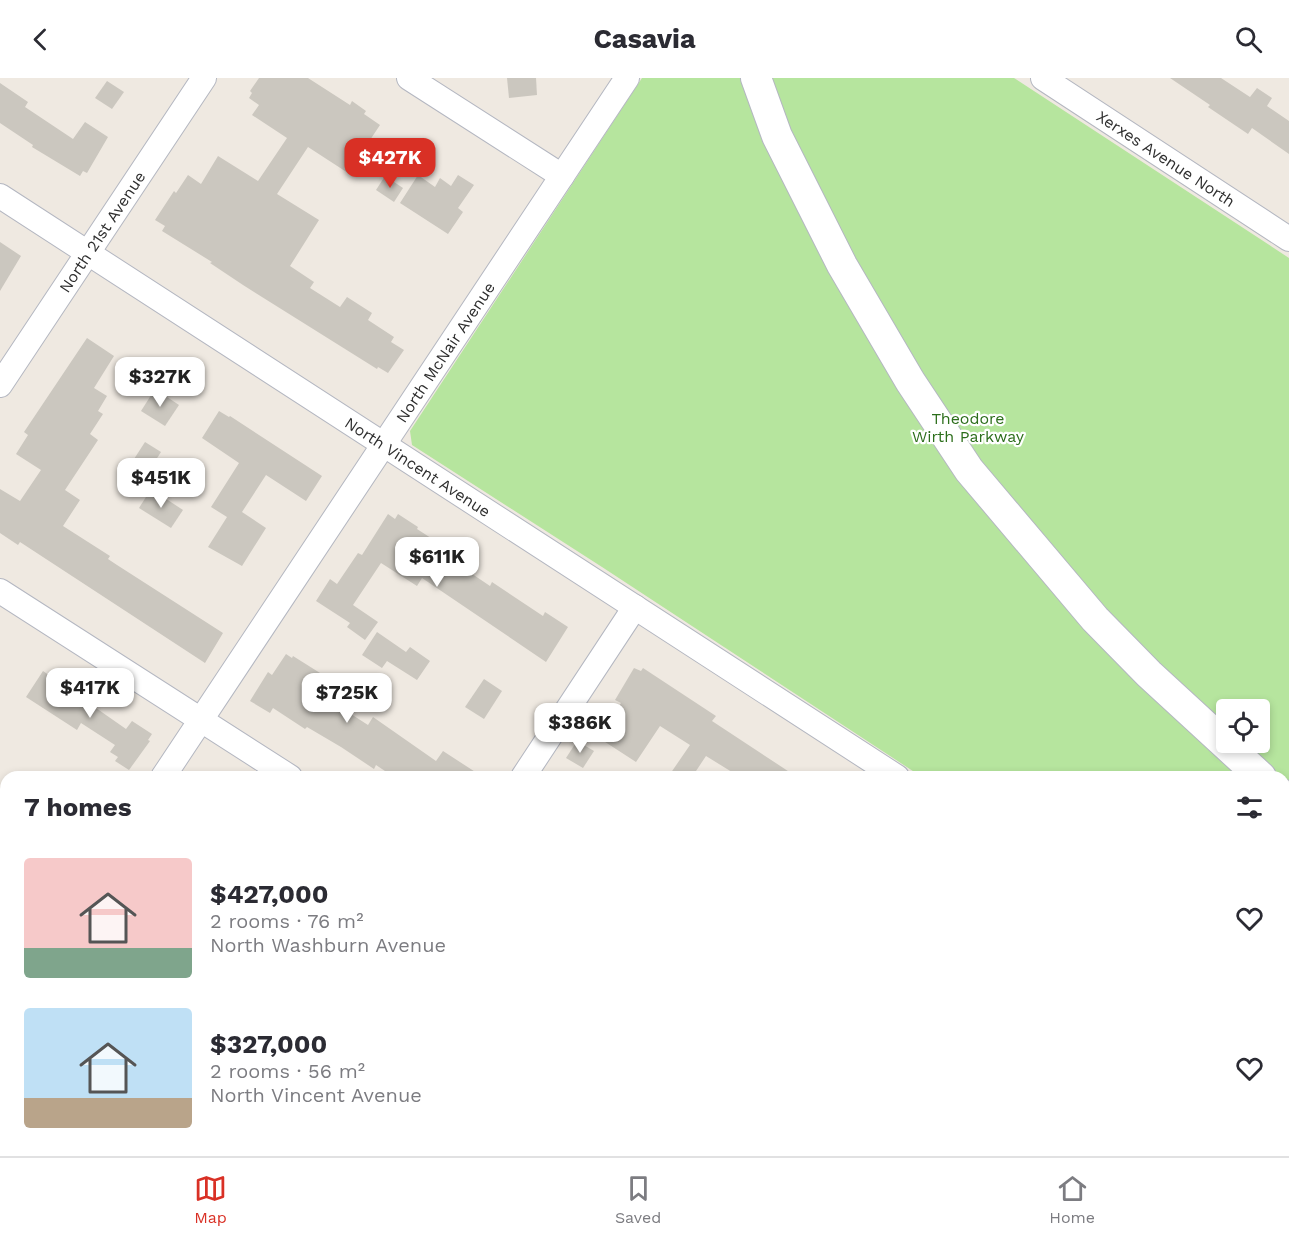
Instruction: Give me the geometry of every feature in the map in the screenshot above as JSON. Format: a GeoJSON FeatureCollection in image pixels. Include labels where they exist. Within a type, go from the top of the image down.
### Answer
{"type":"FeatureCollection","features":[{"type":"Feature","properties":{"kind":"street","name":"North 21st Avenue"},"geometry":{"type":"LineString","coordinates":[[0,385],[204,78]]}},
{"type":"Feature","properties":{"kind":"street"},"geometry":{"type":"LineString","coordinates":[[409,78],[562,176]]}},
{"type":"Feature","properties":{"kind":"street"},"geometry":{"type":"LineString","coordinates":[[756,78],[777,136],[842,265],[910,381],[969,470],[1095,619],[1149,674],[1255,771]]}},
{"type":"Feature","properties":{"kind":"street","name":"Xerxes Avenue North"},"geometry":{"type":"LineString","coordinates":[[1056,82],[1289,239]]}},
{"type":"Feature","properties":{"kind":"street","name":"North McNair Avenue"},"geometry":{"type":"LineString","coordinates":[[167,771],[562,176],[616,83]]}},
{"type":"Feature","properties":{"kind":"street","name":"North Vincent Avenue"},"geometry":{"type":"LineString","coordinates":[[0,196],[888,771]]}},
{"type":"Feature","properties":{"kind":"street"},"geometry":{"type":"LineString","coordinates":[[0,591],[281,771]]}},
{"type":"Feature","properties":{"kind":"street"},"geometry":{"type":"LineString","coordinates":[[527,771],[635,607]]}},
{"type":"Feature","properties":{"kind":"green space","name":"Theodore Wirth Parkway"},"geometry":{"type":"Polygon","coordinates":[[[642,78],[1014,78],[1289,258],[1289,771],[913,771],[412,445],[410,431],[642,78]]]}},
{"type":"Feature","properties":{"kind":"building"},"geometry":{"type":"Polygon","coordinates":[[[259,78],[308,78],[350,105],[352,101],[366,111],[364,114],[380,125],[348,173],[308,147],[277,194],[319,220],[290,266],[314,282],[310,288],[340,307],[347,297],[372,313],[368,320],[394,337],[391,342],[404,350],[388,373],[378,367],[377,369],[243,285],[210,263],[212,262],[162,231],[165,226],[155,220],[174,191],[176,193],[188,175],[201,184],[218,156],[258,181],[287,138],[252,115],[259,105],[249,98],[252,93],[250,91],[259,78]]]}},
{"type":"Feature","properties":{"kind":"building"},"geometry":{"type":"Polygon","coordinates":[[[507,78],[536,78],[537,95],[509,98],[507,78]]]}},
{"type":"Feature","properties":{"kind":"building"},"geometry":{"type":"Polygon","coordinates":[[[1170,78],[1221,78],[1250,97],[1257,88],[1272,98],[1267,106],[1289,121],[1289,154],[1252,128],[1248,134],[1170,78]]]}},
{"type":"Feature","properties":{"kind":"building"},"geometry":{"type":"Polygon","coordinates":[[[107,81],[124,92],[112,109],[95,98],[107,81]]]}},
{"type":"Feature","properties":{"kind":"building"},"geometry":{"type":"Polygon","coordinates":[[[0,83],[28,102],[25,107],[73,139],[85,122],[108,137],[87,173],[83,171],[80,176],[32,147],[33,145],[0,123],[0,83]]]}},
{"type":"Feature","properties":{"kind":"building"},"geometry":{"type":"Polygon","coordinates":[[[418,175],[435,187],[440,178],[451,186],[458,175],[474,185],[458,208],[463,212],[448,234],[400,203],[418,175]]]}},
{"type":"Feature","properties":{"kind":"building"},"geometry":{"type":"Polygon","coordinates":[[[385,176],[403,188],[394,202],[376,190],[385,176]]]}},
{"type":"Feature","properties":{"kind":"building"},"geometry":{"type":"Polygon","coordinates":[[[0,242],[21,256],[0,291],[0,242]]]}},
{"type":"Feature","properties":{"kind":"building"},"geometry":{"type":"Polygon","coordinates":[[[87,338],[114,356],[94,388],[107,396],[98,411],[103,414],[90,434],[98,440],[65,490],[80,500],[63,526],[110,556],[108,559],[223,633],[205,663],[20,542],[18,545],[0,533],[0,489],[20,501],[41,470],[16,454],[28,435],[24,432],[87,338]]]}},
{"type":"Feature","properties":{"kind":"building"},"geometry":{"type":"Polygon","coordinates":[[[155,389],[179,405],[165,426],[141,411],[155,389]]]}},
{"type":"Feature","properties":{"kind":"building"},"geometry":{"type":"Polygon","coordinates":[[[219,411],[322,476],[306,501],[266,475],[242,512],[266,528],[242,566],[208,547],[227,517],[211,507],[239,463],[202,438],[219,411]]]}},
{"type":"Feature","properties":{"kind":"building"},"geometry":{"type":"Polygon","coordinates":[[[145,442],[161,452],[141,483],[125,473],[145,442]]]}},
{"type":"Feature","properties":{"kind":"building"},"geometry":{"type":"Polygon","coordinates":[[[151,489],[183,510],[171,528],[139,508],[151,489]]]}},
{"type":"Feature","properties":{"kind":"building"},"geometry":{"type":"Polygon","coordinates":[[[388,514],[395,519],[398,514],[418,527],[417,529],[451,551],[447,557],[490,586],[492,582],[543,616],[545,612],[568,627],[546,662],[422,578],[417,586],[381,563],[353,605],[378,622],[365,640],[347,627],[350,623],[316,601],[330,579],[337,584],[358,553],[362,555],[388,514]]]}},
{"type":"Feature","properties":{"kind":"building"},"geometry":{"type":"Polygon","coordinates":[[[377,632],[406,652],[410,647],[430,661],[417,680],[387,661],[382,668],[362,655],[377,632]]]}},
{"type":"Feature","properties":{"kind":"building"},"geometry":{"type":"Polygon","coordinates":[[[286,654],[292,658],[293,656],[328,678],[325,682],[333,687],[326,698],[368,725],[373,717],[436,761],[443,751],[474,771],[385,771],[376,765],[374,769],[273,708],[270,713],[250,701],[268,672],[272,675],[286,654]]]}},
{"type":"Feature","properties":{"kind":"building"},"geometry":{"type":"Polygon","coordinates":[[[634,668],[641,671],[643,668],[716,716],[712,721],[788,771],[730,771],[706,756],[696,771],[672,771],[690,745],[660,726],[636,762],[599,738],[621,703],[615,700],[634,668]]]}},
{"type":"Feature","properties":{"kind":"building"},"geometry":{"type":"Polygon","coordinates":[[[43,671],[126,729],[132,721],[152,734],[148,740],[150,741],[129,770],[115,761],[118,757],[110,752],[115,745],[81,723],[77,730],[26,697],[43,671]]]}},
{"type":"Feature","properties":{"kind":"building"},"geometry":{"type":"Polygon","coordinates":[[[484,679],[502,691],[484,719],[465,707],[484,679]]]}},
{"type":"Feature","properties":{"kind":"building"},"geometry":{"type":"Polygon","coordinates":[[[577,741],[594,751],[583,768],[566,758],[577,741]]]}}]}
